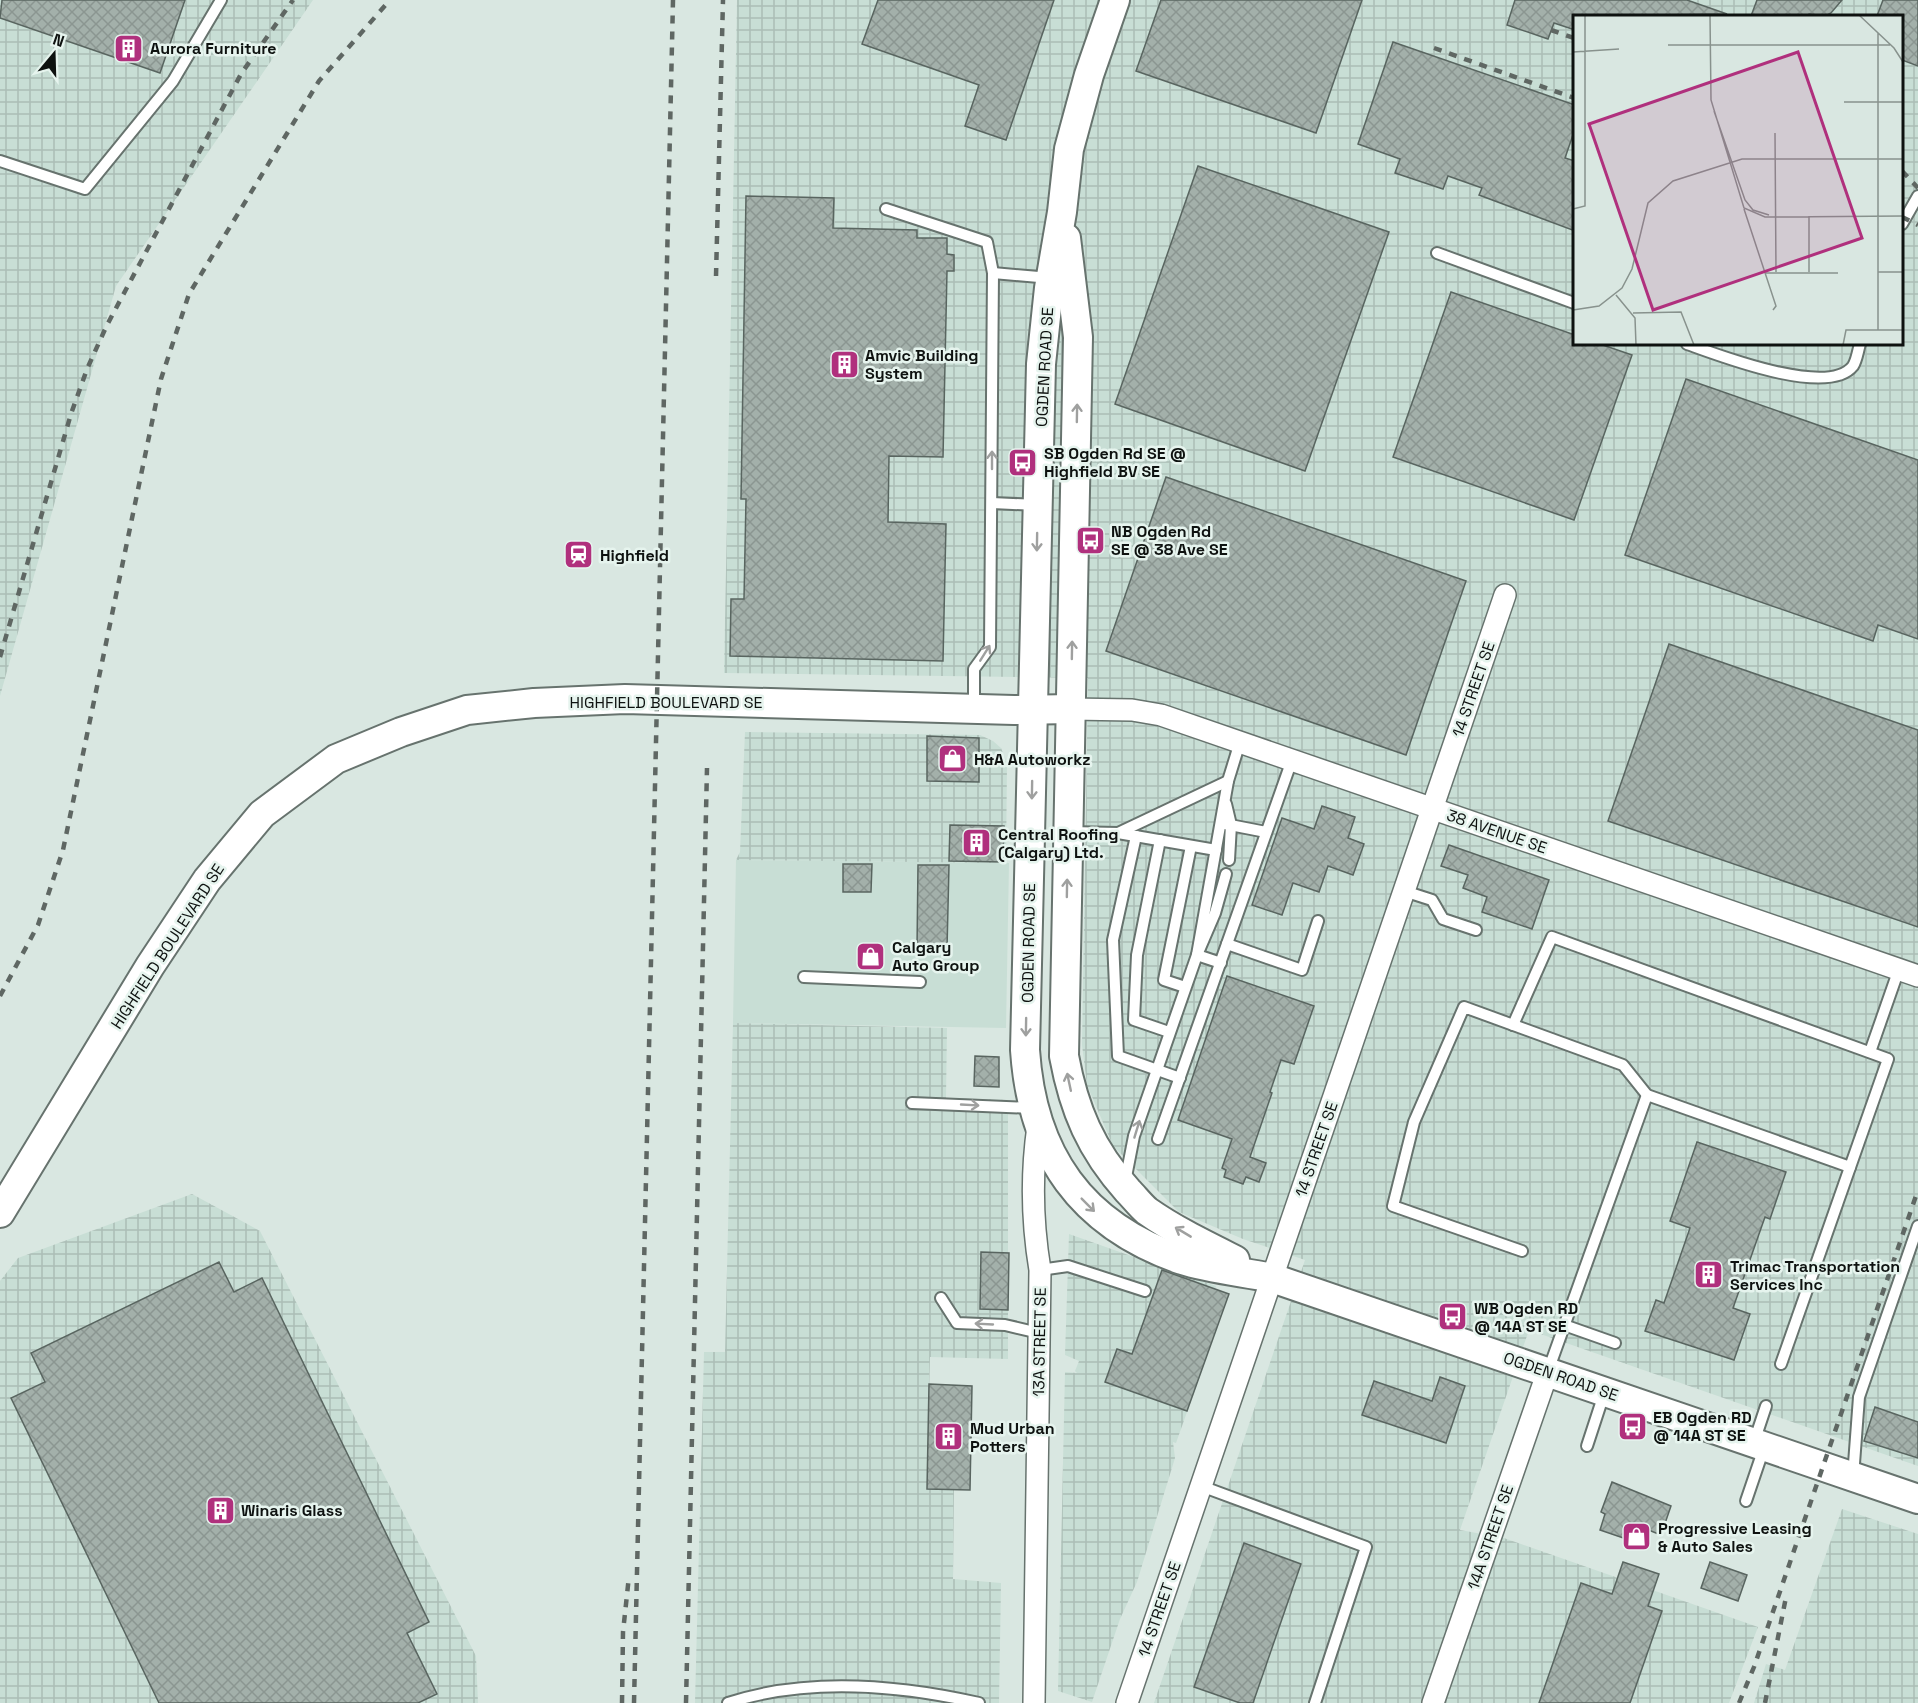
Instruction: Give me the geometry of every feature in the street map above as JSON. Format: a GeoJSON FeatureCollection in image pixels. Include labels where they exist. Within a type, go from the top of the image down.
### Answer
{"type":"FeatureCollection","features":[{"type":"Feature","properties":{"kind":"street","name":"OGDEN ROAD SE"},"geometry":{"type":"LineString","coordinates":[[1115,0],[1089,75],[1069,149],[1062,212],[1050,278],[1041,364],[1025,1050],[1035,1117],[1058,1165],[1087,1205],[1128,1238],[1183,1260],[1272,1278],[1918,1499]]}},
{"type":"Feature","properties":{"kind":"street","name":"OGDEN ROAD SE"},"geometry":{"type":"LineString","coordinates":[[1062,212],[1078,337],[1064,1056],[1070,1088],[1081,1120],[1104,1165],[1145,1210],[1198,1242],[1272,1278]]}},
{"type":"Feature","properties":{"kind":"street","name":"14 STREET SE"},"geometry":{"type":"LineString","coordinates":[[1127,1703],[1505,595]]}},
{"type":"Feature","properties":{"kind":"street","name":"HIGHFIELD BOULEVARD SE"},"geometry":{"type":"LineString","coordinates":[[0,1213],[150,966],[207,879],[262,814],[336,759],[401,732],[467,710],[534,703],[625,699],[1034,710],[1071,709]]}},
{"type":"Feature","properties":{"kind":"street","name":"38 AVENUE SE"},"geometry":{"type":"LineString","coordinates":[[1071,709],[1132,710],[1161,715],[1908,973]]}},
{"type":"Feature","properties":{"kind":"street","name":"13A STREET SE"},"geometry":{"type":"LineString","coordinates":[[1034,1703],[1040,1270],[1033,1227],[1035,1117]]}},
{"type":"Feature","properties":{"kind":"street","name":"14A STREET SE"},"geometry":{"type":"LineString","coordinates":[[1433,1703],[1548,1371]]}},
{"type":"Feature","properties":{"kind":"lane"},"geometry":{"type":"LineString","coordinates":[[0,161],[85,189],[173,81],[221,0]]}},
{"type":"Feature","properties":{"kind":"lane"},"geometry":{"type":"LineString","coordinates":[[1903,222],[1918,196]]}},
{"type":"Feature","properties":{"kind":"lane"},"geometry":{"type":"LineString","coordinates":[[886,209],[987,242],[993,273],[990,646],[974,669],[974,708]]}},
{"type":"Feature","properties":{"kind":"lane"},"geometry":{"type":"LineString","coordinates":[[1437,253],[1573,302]]}},
{"type":"Feature","properties":{"kind":"lane"},"geometry":{"type":"LineString","coordinates":[[993,273],[1050,278]]}},
{"type":"Feature","properties":{"kind":"lane"},"geometry":{"type":"LineString","coordinates":[[1690,345],[1751,366],[1783,374],[1820,377],[1842,373],[1852,366],[1860,345]]}},
{"type":"Feature","properties":{"kind":"lane"},"geometry":{"type":"LineString","coordinates":[[992,503],[1038,505]]}},
{"type":"Feature","properties":{"kind":"lane"},"geometry":{"type":"LineString","coordinates":[[1229,860],[1225,798],[1240,742]]}},
{"type":"Feature","properties":{"kind":"lane"},"geometry":{"type":"LineString","coordinates":[[1158,1139],[1292,760]]}},
{"type":"Feature","properties":{"kind":"lane"},"geometry":{"type":"LineString","coordinates":[[1118,833],[1228,781]]}},
{"type":"Feature","properties":{"kind":"lane"},"geometry":{"type":"LineString","coordinates":[[1226,824],[1266,832]]}},
{"type":"Feature","properties":{"kind":"lane"},"geometry":{"type":"LineString","coordinates":[[1197,955],[1216,850],[1226,824]]}},
{"type":"Feature","properties":{"kind":"lane"},"geometry":{"type":"LineString","coordinates":[[1068,832],[1118,833],[1216,850]]}},
{"type":"Feature","properties":{"kind":"lane"},"geometry":{"type":"LineString","coordinates":[[1136,836],[1113,940],[1118,1056],[1180,1078]]}},
{"type":"Feature","properties":{"kind":"lane"},"geometry":{"type":"LineString","coordinates":[[1160,840],[1137,955],[1134,1020],[1169,1032]]}},
{"type":"Feature","properties":{"kind":"lane"},"geometry":{"type":"LineString","coordinates":[[1185,987],[1164,980],[1191,846]]}},
{"type":"Feature","properties":{"kind":"lane"},"geometry":{"type":"LineString","coordinates":[[1124,1186],[1134,1136],[1185,987],[1215,913],[1226,874]]}},
{"type":"Feature","properties":{"kind":"lane"},"geometry":{"type":"LineString","coordinates":[[1404,891],[1432,900],[1443,919],[1476,930]]}},
{"type":"Feature","properties":{"kind":"lane"},"geometry":{"type":"LineString","coordinates":[[1227,945],[1302,969],[1318,921]]}},
{"type":"Feature","properties":{"kind":"lane"},"geometry":{"type":"LineString","coordinates":[[1513,1025],[1552,937],[1888,1059],[1781,1365]]}},
{"type":"Feature","properties":{"kind":"lane"},"geometry":{"type":"LineString","coordinates":[[1197,955],[1221,963]]}},
{"type":"Feature","properties":{"kind":"lane"},"geometry":{"type":"LineString","coordinates":[[1870,1052],[1908,973]]}},
{"type":"Feature","properties":{"kind":"lane"},"geometry":{"type":"LineString","coordinates":[[804,977],[920,982]]}},
{"type":"Feature","properties":{"kind":"lane"},"geometry":{"type":"LineString","coordinates":[[1522,1251],[1393,1206],[1414,1122],[1464,1007],[1623,1065],[1647,1095],[1850,1167]]}},
{"type":"Feature","properties":{"kind":"lane"},"geometry":{"type":"LineString","coordinates":[[1548,1371],[1647,1095]]}},
{"type":"Feature","properties":{"kind":"lane"},"geometry":{"type":"LineString","coordinates":[[912,1103],[1035,1117]]}},
{"type":"Feature","properties":{"kind":"lane"},"geometry":{"type":"LineString","coordinates":[[1853,1477],[1859,1397],[1918,1226]]}},
{"type":"Feature","properties":{"kind":"lane"},"geometry":{"type":"LineString","coordinates":[[1040,1270],[1068,1266],[1145,1291]]}},
{"type":"Feature","properties":{"kind":"lane"},"geometry":{"type":"LineString","coordinates":[[941,1298],[957,1323],[1005,1325],[1039,1333]]}},
{"type":"Feature","properties":{"kind":"lane"},"geometry":{"type":"LineString","coordinates":[[1564,1325],[1615,1343]]}},
{"type":"Feature","properties":{"kind":"lane"},"geometry":{"type":"LineString","coordinates":[[1587,1446],[1605,1391]]}},
{"type":"Feature","properties":{"kind":"lane"},"geometry":{"type":"LineString","coordinates":[[1746,1502],[1766,1407]]}},
{"type":"Feature","properties":{"kind":"lane"},"geometry":{"type":"LineString","coordinates":[[1201,1486],[1366,1547],[1315,1703]]}},
{"type":"Feature","properties":{"kind":"lane"},"geometry":{"type":"LineString","coordinates":[[728,1703],[750,1696],[838,1686],[929,1692],[979,1703]]}},
{"type":"Feature","properties":{"kind":"shaded area"},"geometry":{"type":"Polygon","coordinates":[[[0,0],[313,0],[116,286],[0,696],[0,0]]]}},
{"type":"Feature","properties":{"kind":"shaded area"},"geometry":{"type":"Polygon","coordinates":[[[737,0],[1918,0],[1918,1466],[1529,1330],[1460,1530],[1504,1538],[1758,1627],[1729,1703],[1154,1703],[1305,1260],[1243,1239],[1179,1212],[1113,1146],[1087,1085],[1082,1045],[1088,678],[724,673],[737,0]]]}},
{"type":"Feature","properties":{"kind":"shaded area"},"geometry":{"type":"Polygon","coordinates":[[[745,732],[980,735],[993,741],[1001,748],[1007,763],[1006,863],[736,860],[740,852],[745,732]]]}},
{"type":"Feature","properties":{"kind":"shaded area","name":"Calgary Auto Group"},"geometry":{"type":"Polygon","coordinates":[[[736,860],[1009,863],[1006,1028],[733,1023],[736,860]]]}},
{"type":"Feature","properties":{"kind":"shaded area"},"geometry":{"type":"Polygon","coordinates":[[[733,1023],[947,1028],[946,1098],[1008,1100],[1008,1359],[930,1357],[927,1488],[954,1490],[953,1579],[1001,1583],[999,1703],[695,1703],[704,1352],[725,1352],[733,1023]]]}},
{"type":"Feature","properties":{"kind":"shaded area","name":"Winaris Glass"},"geometry":{"type":"Polygon","coordinates":[[[192,1194],[260,1231],[476,1656],[478,1703],[0,1703],[0,1281],[18,1258],[192,1194]]]}},
{"type":"Feature","properties":{"kind":"shaded area"},"geometry":{"type":"Polygon","coordinates":[[[1069,1234],[1216,1286],[1215,1289],[1229,1294],[1176,1443],[1173,1442],[1175,1458],[1137,1582],[1120,1619],[1092,1702],[1058,1691],[1065,1372],[1077,1373],[1075,1371],[1079,1361],[1065,1355],[1069,1234]]]}},
{"type":"Feature","properties":{"kind":"shaded area"},"geometry":{"type":"Polygon","coordinates":[[[1842,1509],[1918,1534],[1918,1703],[1754,1703],[1766,1664],[1785,1670],[1842,1509]]]}},
{"type":"Feature","properties":{"kind":"building","name":"Aurora Furniture"},"geometry":{"type":"Polygon","coordinates":[[[2,0],[185,0],[160,73],[0,18],[2,0]]]}},
{"type":"Feature","properties":{"kind":"building"},"geometry":{"type":"Polygon","coordinates":[[[878,0],[1054,0],[1006,140],[965,126],[979,85],[862,44],[878,0]]]}},
{"type":"Feature","properties":{"kind":"building"},"geometry":{"type":"Polygon","coordinates":[[[1161,0],[1362,0],[1316,133],[1136,71],[1161,0]]]}},
{"type":"Feature","properties":{"kind":"building"},"geometry":{"type":"Polygon","coordinates":[[[1515,0],[1687,0],[1727,14],[1573,15],[1573,29],[1554,23],[1548,39],[1507,25],[1515,0]]]}},
{"type":"Feature","properties":{"kind":"building"},"geometry":{"type":"Polygon","coordinates":[[[1757,0],[1842,0],[1827,15],[1751,15],[1757,0]]]}},
{"type":"Feature","properties":{"kind":"building"},"geometry":{"type":"Polygon","coordinates":[[[1883,0],[1918,0],[1918,66],[1903,60],[1903,15],[1877,15],[1883,0]]]}},
{"type":"Feature","properties":{"kind":"building"},"geometry":{"type":"Polygon","coordinates":[[[1393,42],[1573,104],[1573,135],[1565,158],[1573,160],[1573,230],[1479,195],[1482,188],[1448,176],[1443,189],[1395,173],[1400,159],[1358,144],[1393,42]]]}},
{"type":"Feature","properties":{"kind":"building"},"geometry":{"type":"Polygon","coordinates":[[[1198,166],[1389,232],[1305,471],[1115,404],[1198,166]]]}},
{"type":"Feature","properties":{"kind":"building","name":"Amvic Building System"},"geometry":{"type":"Polygon","coordinates":[[[746,196],[834,198],[833,228],[917,230],[917,238],[947,238],[947,254],[954,255],[954,271],[947,271],[943,457],[889,456],[888,522],[946,524],[943,661],[730,656],[731,599],[744,599],[746,499],[741,499],[746,196]]]}},
{"type":"Feature","properties":{"kind":"building"},"geometry":{"type":"Polygon","coordinates":[[[1451,292],[1573,334],[1573,345],[1603,345],[1632,355],[1574,520],[1393,457],[1451,292]]]}},
{"type":"Feature","properties":{"kind":"building"},"geometry":{"type":"Polygon","coordinates":[[[1686,379],[1918,460],[1918,639],[1878,625],[1873,641],[1625,555],[1686,379]]]}},
{"type":"Feature","properties":{"kind":"building"},"geometry":{"type":"Polygon","coordinates":[[[1166,477],[1466,581],[1406,755],[1106,651],[1166,477]]]}},
{"type":"Feature","properties":{"kind":"building"},"geometry":{"type":"Polygon","coordinates":[[[1669,644],[1918,730],[1918,927],[1608,821],[1669,644]]]}},
{"type":"Feature","properties":{"kind":"building","name":"H&A Autoworkz"},"geometry":{"type":"Polygon","coordinates":[[[927,736],[979,738],[979,782],[927,781],[927,736]]]}},
{"type":"Feature","properties":{"kind":"building"},"geometry":{"type":"Polygon","coordinates":[[[1322,806],[1355,817],[1348,838],[1364,844],[1353,875],[1328,866],[1319,892],[1293,883],[1282,915],[1252,905],[1282,818],[1314,829],[1322,806]]]}},
{"type":"Feature","properties":{"kind":"building","name":"Central Roofing (Calgary) Ltd."},"geometry":{"type":"Polygon","coordinates":[[[950,825],[1004,826],[1003,862],[949,861],[950,825]]]}},
{"type":"Feature","properties":{"kind":"building"},"geometry":{"type":"Polygon","coordinates":[[[1449,845],[1549,880],[1532,929],[1482,912],[1487,897],[1463,888],[1468,875],[1441,866],[1449,845]]]}},
{"type":"Feature","properties":{"kind":"building"},"geometry":{"type":"Polygon","coordinates":[[[843,864],[872,864],[871,892],[843,892],[843,864]]]}},
{"type":"Feature","properties":{"kind":"building"},"geometry":{"type":"Polygon","coordinates":[[[918,865],[949,865],[947,949],[917,949],[918,865]]]}},
{"type":"Feature","properties":{"kind":"building"},"geometry":{"type":"Polygon","coordinates":[[[1227,976],[1314,1006],[1294,1064],[1281,1060],[1270,1092],[1272,1093],[1250,1157],[1266,1163],[1259,1182],[1246,1177],[1243,1184],[1224,1177],[1226,1170],[1222,1168],[1232,1139],[1178,1120],[1227,976]]]}},
{"type":"Feature","properties":{"kind":"building"},"geometry":{"type":"Polygon","coordinates":[[[975,1056],[999,1057],[999,1087],[974,1086],[975,1056]]]}},
{"type":"Feature","properties":{"kind":"building","name":"Trimac Transportation Services Inc"},"geometry":{"type":"Polygon","coordinates":[[[1697,1142],[1786,1172],[1770,1219],[1765,1217],[1733,1308],[1750,1314],[1734,1360],[1645,1331],[1656,1300],[1664,1303],[1690,1228],[1670,1221],[1697,1142]]]}},
{"type":"Feature","properties":{"kind":"building"},"geometry":{"type":"Polygon","coordinates":[[[981,1252],[1009,1253],[1008,1310],[980,1309],[981,1252]]]}},
{"type":"Feature","properties":{"kind":"building","name":"Winaris Glass"},"geometry":{"type":"Polygon","coordinates":[[[219,1262],[234,1292],[262,1278],[429,1622],[407,1633],[437,1694],[418,1703],[159,1703],[11,1398],[45,1382],[31,1353],[219,1262]]]}},
{"type":"Feature","properties":{"kind":"building"},"geometry":{"type":"Polygon","coordinates":[[[1162,1270],[1229,1294],[1187,1411],[1105,1382],[1117,1349],[1132,1354],[1162,1270]]]}},
{"type":"Feature","properties":{"kind":"building"},"geometry":{"type":"Polygon","coordinates":[[[1440,1377],[1465,1386],[1446,1443],[1362,1415],[1374,1381],[1432,1401],[1440,1377]]]}},
{"type":"Feature","properties":{"kind":"building","name":"Mud Urban Potters"},"geometry":{"type":"Polygon","coordinates":[[[929,1384],[972,1386],[970,1490],[927,1489],[929,1384]]]}},
{"type":"Feature","properties":{"kind":"building"},"geometry":{"type":"Polygon","coordinates":[[[1875,1407],[1918,1422],[1918,1458],[1864,1441],[1875,1407]]]}},
{"type":"Feature","properties":{"kind":"building"},"geometry":{"type":"Polygon","coordinates":[[[1612,1482],[1671,1506],[1661,1535],[1646,1529],[1641,1544],[1600,1530],[1605,1514],[1601,1512],[1612,1482]]]}},
{"type":"Feature","properties":{"kind":"building"},"geometry":{"type":"Polygon","coordinates":[[[1244,1543],[1301,1564],[1253,1703],[1240,1703],[1194,1687],[1244,1543]]]}},
{"type":"Feature","properties":{"kind":"building"},"geometry":{"type":"Polygon","coordinates":[[[1623,1562],[1659,1574],[1648,1606],[1662,1611],[1630,1703],[1539,1703],[1581,1583],[1612,1594],[1623,1562]]]}},
{"type":"Feature","properties":{"kind":"building"},"geometry":{"type":"Polygon","coordinates":[[[1710,1562],[1747,1575],[1738,1601],[1701,1588],[1710,1562]]]}},
{"type":"Feature","properties":{"kind":"railway"},"geometry":{"type":"LineString","coordinates":[[0,657],[71,414],[87,369],[107,325],[241,74],[293,0]]}},
{"type":"Feature","properties":{"kind":"railway"},"geometry":{"type":"LineString","coordinates":[[0,996],[38,925],[63,850],[161,379],[189,294],[319,81],[390,0]]}},
{"type":"Feature","properties":{"kind":"railway"},"geometry":{"type":"LineString","coordinates":[[634,1703],[673,0]]}},
{"type":"Feature","properties":{"kind":"railway"},"geometry":{"type":"LineString","coordinates":[[716,276],[723,0]]}},
{"type":"Feature","properties":{"kind":"railway"},"geometry":{"type":"LineString","coordinates":[[1551,30],[1573,38]]}},
{"type":"Feature","properties":{"kind":"railway"},"geometry":{"type":"LineString","coordinates":[[1434,48],[1573,98]]}},
{"type":"Feature","properties":{"kind":"railway"},"geometry":{"type":"LineString","coordinates":[[1903,172],[1918,188]]}},
{"type":"Feature","properties":{"kind":"railway"},"geometry":{"type":"LineString","coordinates":[[1903,218],[1918,225]]}},
{"type":"Feature","properties":{"kind":"railway"},"geometry":{"type":"LineString","coordinates":[[686,1703],[707,768]]}},
{"type":"Feature","properties":{"kind":"railway"},"geometry":{"type":"LineString","coordinates":[[1739,1703],[1754,1667],[1918,1190]]}},
{"type":"Feature","properties":{"kind":"railway"},"geometry":{"type":"LineString","coordinates":[[622,1703],[623,1632],[629,1576]]}},
{"type":"Feature","properties":{"kind":"railway"},"geometry":{"type":"LineString","coordinates":[[1765,1703],[1786,1597]]}},
{"type":"Feature","properties":{"kind":"place","name":"Aurora Furniture"},"geometry":{"type":"Point","coordinates":[129,48]}},
{"type":"Feature","properties":{"kind":"place","name":"Amvic Building System"},"geometry":{"type":"Point","coordinates":[844,364]}},
{"type":"Feature","properties":{"kind":"place","name":"SB Ogden Rd SE @ Highfield BV SE"},"geometry":{"type":"Point","coordinates":[1023,462]}},
{"type":"Feature","properties":{"kind":"place","name":"NB Ogden Rd SE @ 38 Ave SE"},"geometry":{"type":"Point","coordinates":[1090,540]}},
{"type":"Feature","properties":{"kind":"place","name":"Highfield"},"geometry":{"type":"Point","coordinates":[579,555]}},
{"type":"Feature","properties":{"kind":"place","name":"H&A Autoworkz"},"geometry":{"type":"Point","coordinates":[953,759]}},
{"type":"Feature","properties":{"kind":"place","name":"Central Roofing (Calgary) Ltd."},"geometry":{"type":"Point","coordinates":[977,843]}},
{"type":"Feature","properties":{"kind":"place","name":"Calgary Auto Group"},"geometry":{"type":"Point","coordinates":[871,956]}},
{"type":"Feature","properties":{"kind":"place","name":"Trimac Transportation Services Inc"},"geometry":{"type":"Point","coordinates":[1709,1275]}},
{"type":"Feature","properties":{"kind":"place","name":"WB Ogden RD @ 14A ST SE"},"geometry":{"type":"Point","coordinates":[1453,1317]}},
{"type":"Feature","properties":{"kind":"place","name":"EB Ogden RD @ 14A ST SE"},"geometry":{"type":"Point","coordinates":[1632,1426]}},
{"type":"Feature","properties":{"kind":"place","name":"Mud Urban Potters"},"geometry":{"type":"Point","coordinates":[949,1437]}},
{"type":"Feature","properties":{"kind":"place","name":"Winaris Glass"},"geometry":{"type":"Point","coordinates":[220,1510]}},
{"type":"Feature","properties":{"kind":"place","name":"Progressive Leasing & Auto Sales"},"geometry":{"type":"Point","coordinates":[1637,1537]}}]}
